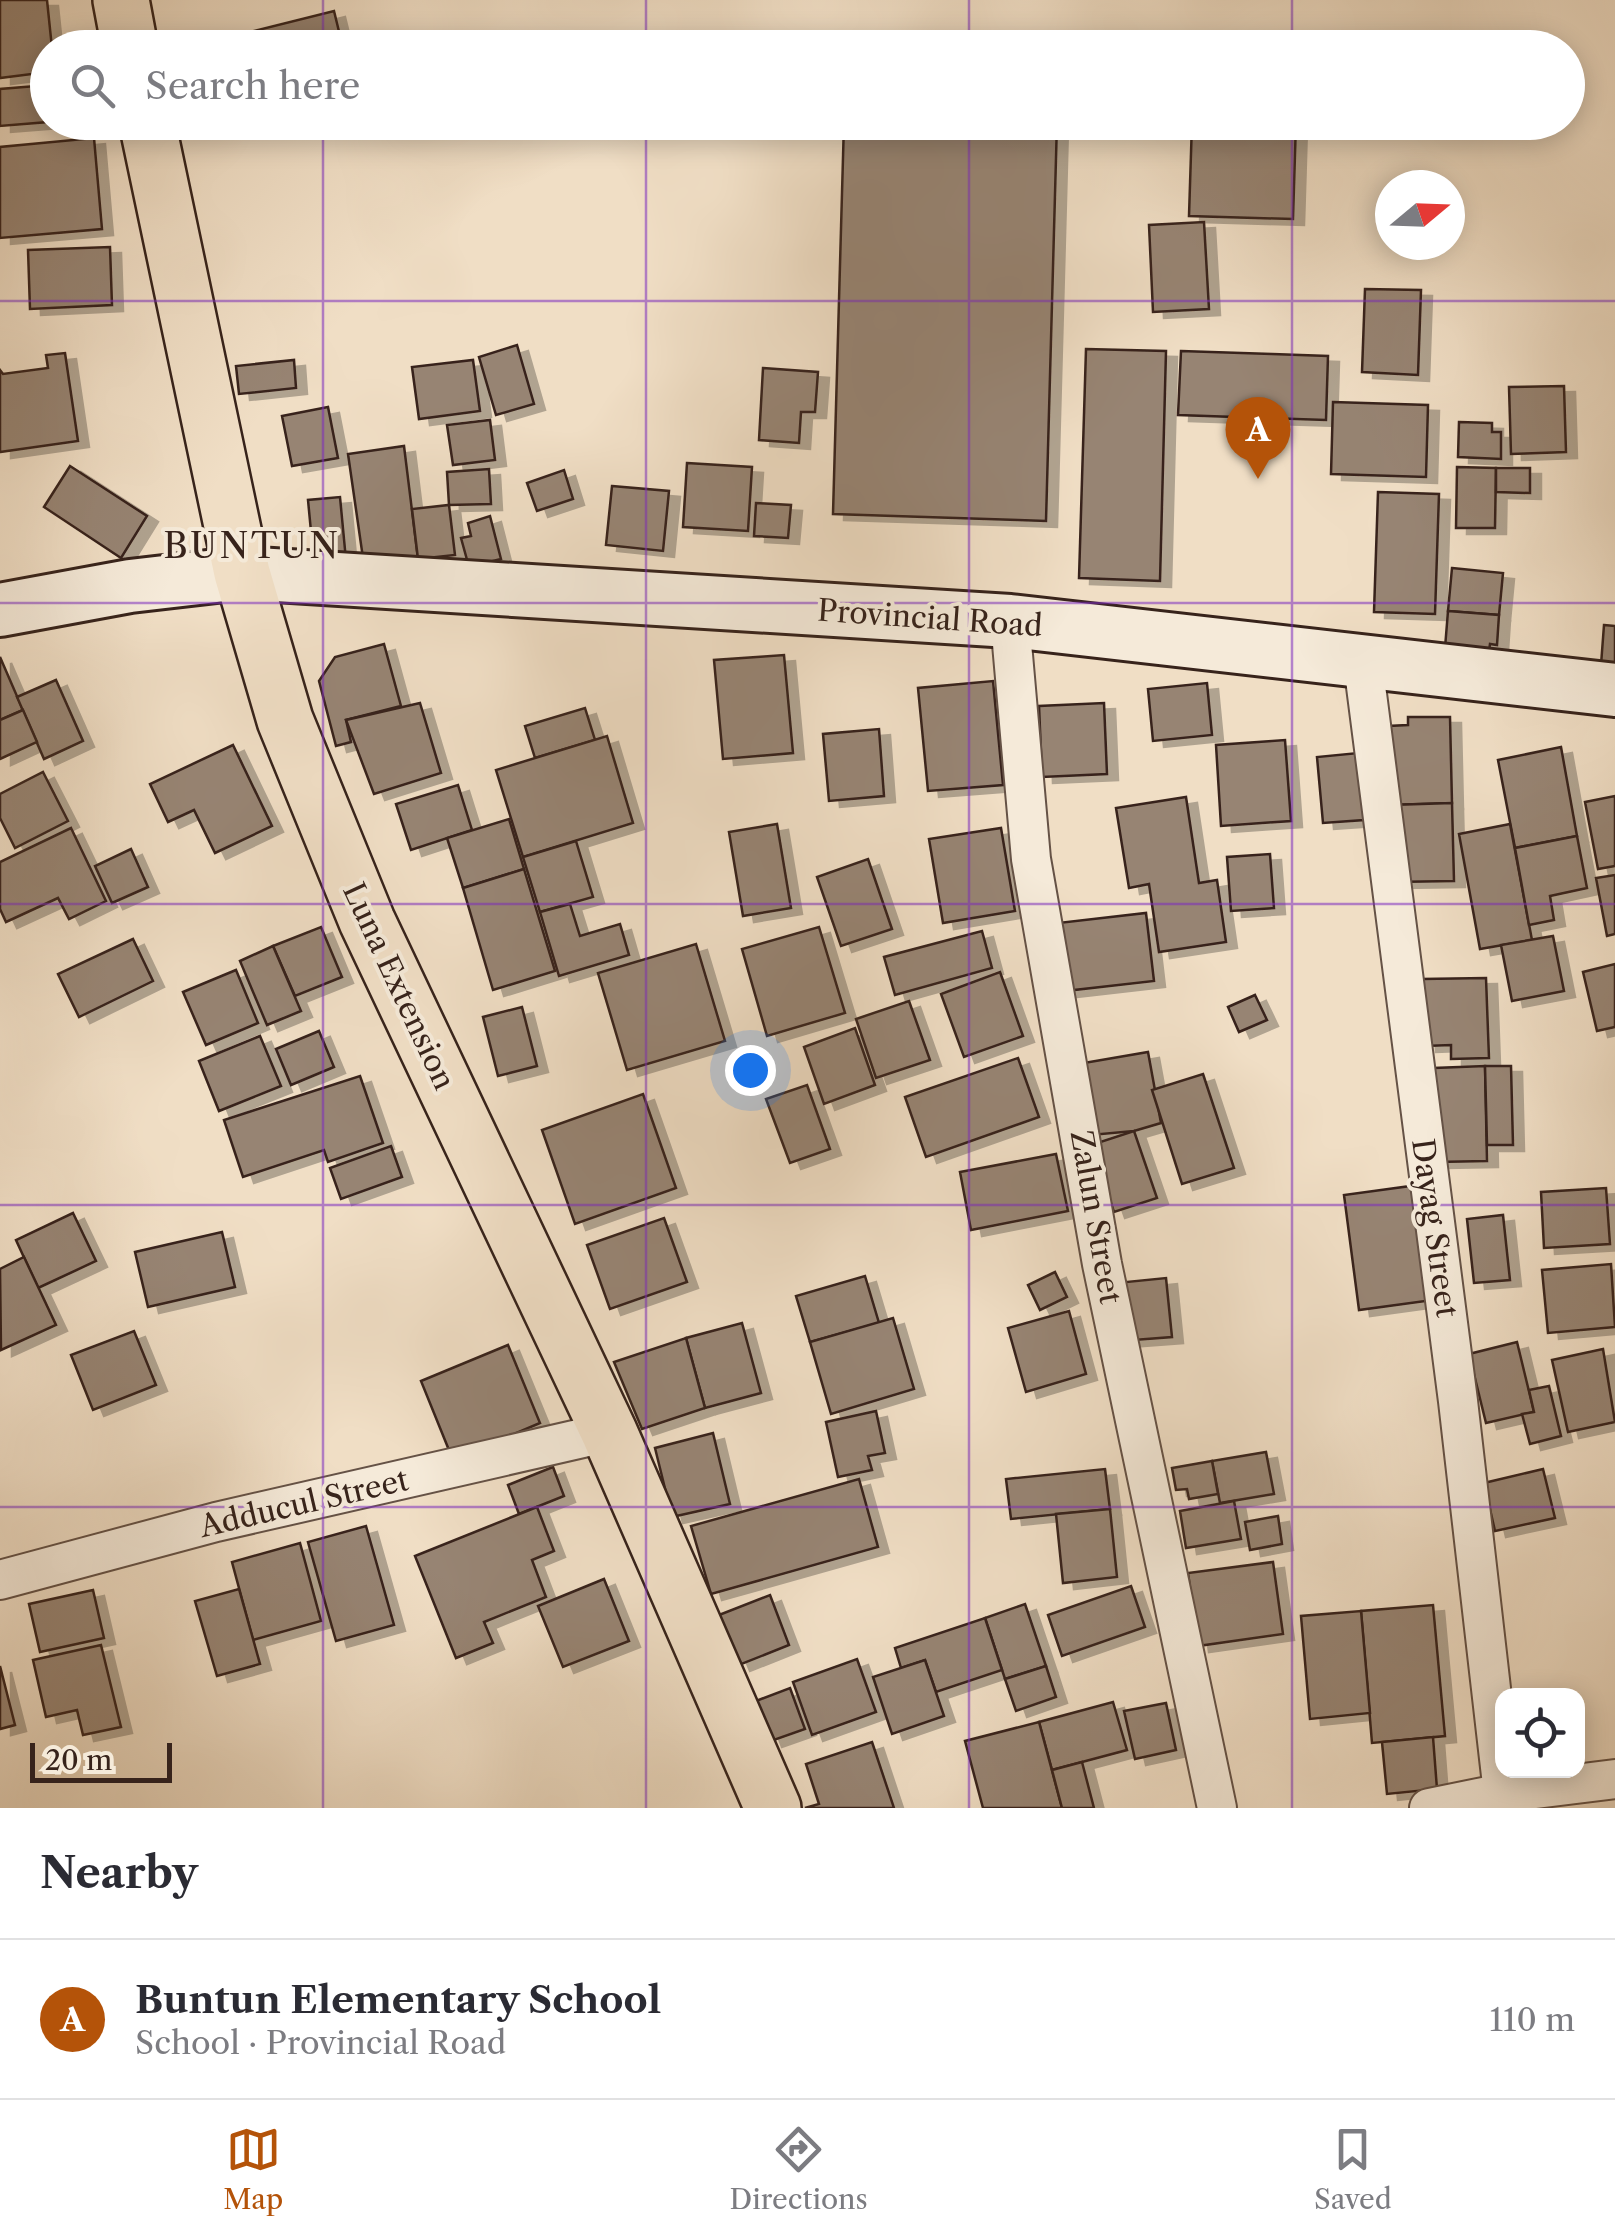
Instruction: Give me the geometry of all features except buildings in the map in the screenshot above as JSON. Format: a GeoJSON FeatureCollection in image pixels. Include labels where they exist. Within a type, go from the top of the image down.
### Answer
{"type":"FeatureCollection","features":[{"type":"Feature","properties":{"kind":"highway"},"geometry":{"type":"LineString","coordinates":[[120,0],[126,30]]}},
{"type":"Feature","properties":{"kind":"highway","name":"Luna Extension"},"geometry":{"type":"LineString","coordinates":[[150,140],[242,573],[285,720],[367,922],[610,1432],[773,1808]]}},
{"type":"Feature","properties":{"kind":"main road","name":"Provincial Road"},"geometry":{"type":"LineString","coordinates":[[0,610],[130,586],[242,573],[1010,621],[1615,690]]}},
{"type":"Feature","properties":{"kind":"street","name":"Zalun Street"},"geometry":{"type":"LineString","coordinates":[[1010,621],[1031,858],[1102,1264],[1217,1808]]}},
{"type":"Feature","properties":{"kind":"street","name":"Dayag Street"},"geometry":{"type":"LineString","coordinates":[[1363,663],[1458,1401],[1503,1793]]}},
{"type":"Feature","properties":{"kind":"street","name":"Adducul Street"},"geometry":{"type":"LineString","coordinates":[[0,1580],[216,1522],[610,1432]]}},
{"type":"Feature","properties":{"kind":"street"},"geometry":{"type":"LineString","coordinates":[[1428,1808],[1503,1793],[1615,1779]]}},
{"type":"Feature","properties":{"kind":"place","name":"Buntun Elementary School"},"geometry":{"type":"Point","coordinates":[1258,479]}},
{"type":"Feature","properties":{"kind":"district","name":"BUNTUN"},"geometry":{"type":"Point","coordinates":[252,545]}}]}
